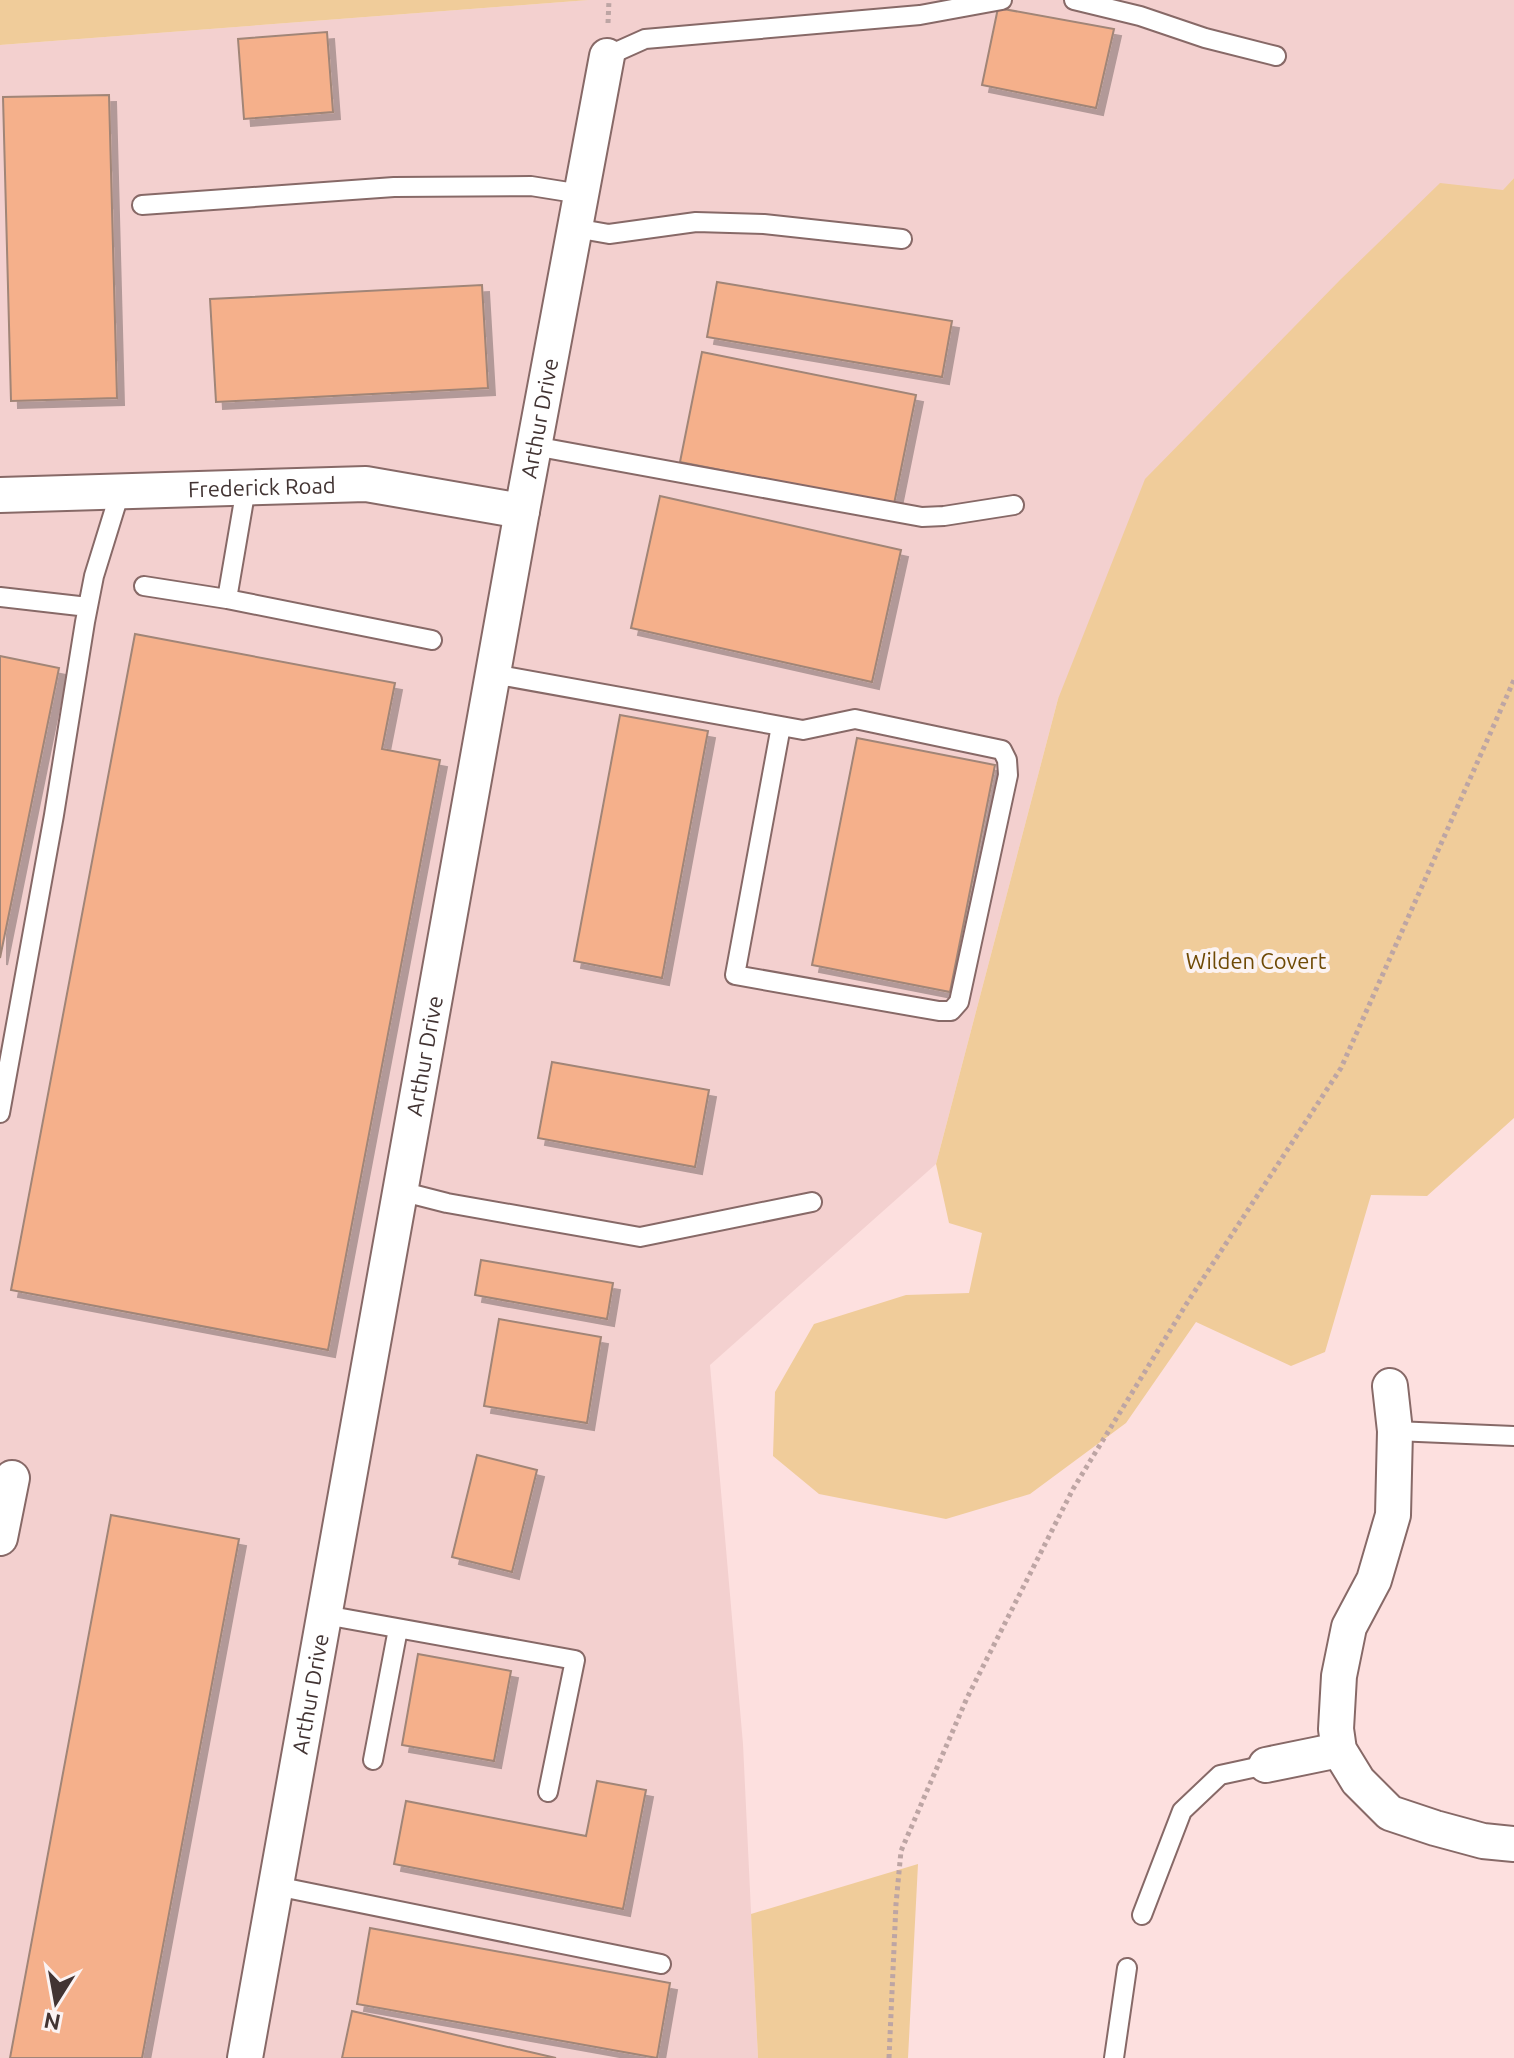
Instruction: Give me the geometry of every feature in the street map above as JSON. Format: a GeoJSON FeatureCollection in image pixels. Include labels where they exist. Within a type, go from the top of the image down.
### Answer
{"type":"FeatureCollection","features":[{"type":"Feature","properties":{"kind":"street","name":"Arthur Drive"},"geometry":{"type":"LineString","coordinates":[[245,2058],[522,511],[607,56]]}},
{"type":"Feature","properties":{"kind":"street","name":"Frederick Road"},"geometry":{"type":"LineString","coordinates":[[0,495],[366,484],[522,511]]}},
{"type":"Feature","properties":{"kind":"street"},"geometry":{"type":"LineString","coordinates":[[1390,1386],[1395,1431],[1393,1515],[1374,1580],[1349,1627],[1339,1676],[1336,1729],[1339,1750],[1358,1781],[1390,1813],[1471,1838],[1514,1844]]}},
{"type":"Feature","properties":{"kind":"street"},"geometry":{"type":"LineString","coordinates":[[0,1538],[12,1478]]}},
{"type":"Feature","properties":{"kind":"street"},"geometry":{"type":"LineString","coordinates":[[1266,1765],[1339,1750]]}},
{"type":"Feature","properties":{"kind":"lane"},"geometry":{"type":"LineString","coordinates":[[607,56],[645,39],[920,15],[1002,0]]}},
{"type":"Feature","properties":{"kind":"lane"},"geometry":{"type":"LineString","coordinates":[[1074,0],[1276,56]]}},
{"type":"Feature","properties":{"kind":"lane"},"geometry":{"type":"LineString","coordinates":[[142,205],[394,187],[531,186],[581,194]]}},
{"type":"Feature","properties":{"kind":"lane"},"geometry":{"type":"LineString","coordinates":[[575,228],[609,234],[696,222],[764,224],[902,239]]}},
{"type":"Feature","properties":{"kind":"lane"},"geometry":{"type":"LineString","coordinates":[[534,446],[922,517],[1014,505]]}},
{"type":"Feature","properties":{"kind":"lane"},"geometry":{"type":"LineString","coordinates":[[227,599],[246,488]]}},
{"type":"Feature","properties":{"kind":"lane"},"geometry":{"type":"LineString","coordinates":[[0,1113],[88,607],[94,576],[120,492]]}},
{"type":"Feature","properties":{"kind":"lane"},"geometry":{"type":"LineString","coordinates":[[144,586],[227,599],[432,640]]}},
{"type":"Feature","properties":{"kind":"lane"},"geometry":{"type":"LineString","coordinates":[[0,597],[88,607]]}},
{"type":"Feature","properties":{"kind":"lane"},"geometry":{"type":"LineString","coordinates":[[493,674],[781,726],[803,730],[855,719],[1002,750],[1007,760],[1008,775],[959,1002],[951,1011],[735,975],[781,726]]}},
{"type":"Feature","properties":{"kind":"lane"},"geometry":{"type":"LineString","coordinates":[[400,1191],[447,1203],[640,1237],[812,1202]]}},
{"type":"Feature","properties":{"kind":"lane"},"geometry":{"type":"LineString","coordinates":[[1395,1431],[1514,1436]]}},
{"type":"Feature","properties":{"kind":"lane"},"geometry":{"type":"LineString","coordinates":[[325,1615],[575,1660],[548,1792]]}},
{"type":"Feature","properties":{"kind":"lane"},"geometry":{"type":"LineString","coordinates":[[373,1760],[398,1629]]}},
{"type":"Feature","properties":{"kind":"lane"},"geometry":{"type":"LineString","coordinates":[[1142,1915],[1182,1811],[1220,1775],[1266,1765]]}},
{"type":"Feature","properties":{"kind":"lane"},"geometry":{"type":"LineString","coordinates":[[276,1886],[661,1964]]}},
{"type":"Feature","properties":{"kind":"lane"},"geometry":{"type":"LineString","coordinates":[[1114,2058],[1127,1968]]}},
{"type":"Feature","properties":{"kind":"path"},"geometry":{"type":"LineString","coordinates":[[889,2058],[901,1851],[967,1698],[1073,1489],[1187,1303],[1341,1068],[1514,680]]}},
{"type":"Feature","properties":{"kind":"shaded area"},"geometry":{"type":"Polygon","coordinates":[[[589,0],[1514,0],[1514,178],[1058,699],[936,1164],[710,1365],[743,1744],[758,2058],[0,2058],[0,45],[589,0]]]}},
{"type":"Feature","properties":{"kind":"green space"},"geometry":{"type":"Polygon","coordinates":[[[0,0],[589,0],[0,45],[0,0]]]}},
{"type":"Feature","properties":{"kind":"green space","name":"Wilden Covert"},"geometry":{"type":"Polygon","coordinates":[[[1514,178],[1514,1118],[1427,1196],[1371,1195],[1325,1352],[1291,1366],[1196,1322],[1126,1423],[1030,1494],[946,1519],[819,1494],[773,1456],[775,1392],[814,1324],[906,1295],[969,1293],[982,1233],[949,1223],[936,1164],[1058,699],[1145,479],[1440,183],[1503,190],[1514,178]]]}},
{"type":"Feature","properties":{"kind":"green space"},"geometry":{"type":"Polygon","coordinates":[[[918,1864],[908,2058],[758,2058],[751,1914],[918,1864]]]}},
{"type":"Feature","properties":{"kind":"building"},"geometry":{"type":"Polygon","coordinates":[[[998,8],[1114,29],[1096,108],[982,85],[998,8]]]}},
{"type":"Feature","properties":{"kind":"building"},"geometry":{"type":"Polygon","coordinates":[[[327,32],[333,112],[244,119],[238,39],[327,32]]]}},
{"type":"Feature","properties":{"kind":"building"},"geometry":{"type":"Polygon","coordinates":[[[109,95],[117,398],[11,401],[3,97],[109,95]]]}},
{"type":"Feature","properties":{"kind":"building"},"geometry":{"type":"Polygon","coordinates":[[[717,282],[952,321],[942,377],[707,337],[717,282]]]}},
{"type":"Feature","properties":{"kind":"building"},"geometry":{"type":"Polygon","coordinates":[[[482,285],[488,388],[216,402],[210,299],[482,285]]]}},
{"type":"Feature","properties":{"kind":"building"},"geometry":{"type":"Polygon","coordinates":[[[702,352],[916,395],[894,504],[680,462],[702,352]]]}},
{"type":"Feature","properties":{"kind":"building"},"geometry":{"type":"Polygon","coordinates":[[[660,496],[901,550],[872,682],[631,628],[660,496]]]}},
{"type":"Feature","properties":{"kind":"building"},"geometry":{"type":"Polygon","coordinates":[[[135,634],[395,683],[382,749],[440,760],[328,1350],[11,1290],[135,634]]]}},
{"type":"Feature","properties":{"kind":"building"},"geometry":{"type":"Polygon","coordinates":[[[0,656],[59,668],[0,958],[0,656]]]}},
{"type":"Feature","properties":{"kind":"building"},"geometry":{"type":"Polygon","coordinates":[[[620,715],[708,731],[662,978],[574,961],[620,715]]]}},
{"type":"Feature","properties":{"kind":"building"},"geometry":{"type":"Polygon","coordinates":[[[857,738],[995,765],[950,992],[812,965],[857,738]]]}},
{"type":"Feature","properties":{"kind":"building"},"geometry":{"type":"Polygon","coordinates":[[[552,1062],[709,1090],[695,1167],[538,1138],[552,1062]]]}},
{"type":"Feature","properties":{"kind":"building"},"geometry":{"type":"Polygon","coordinates":[[[481,1260],[613,1283],[607,1319],[475,1295],[481,1260]]]}},
{"type":"Feature","properties":{"kind":"building"},"geometry":{"type":"Polygon","coordinates":[[[499,1319],[601,1337],[587,1423],[484,1406],[499,1319]]]}},
{"type":"Feature","properties":{"kind":"building"},"geometry":{"type":"Polygon","coordinates":[[[477,1455],[537,1470],[512,1572],[452,1557],[477,1455]]]}},
{"type":"Feature","properties":{"kind":"building"},"geometry":{"type":"Polygon","coordinates":[[[111,1515],[239,1539],[142,2058],[10,2058],[111,1515]]]}},
{"type":"Feature","properties":{"kind":"building"},"geometry":{"type":"Polygon","coordinates":[[[418,1654],[511,1671],[494,1761],[402,1745],[418,1654]]]}},
{"type":"Feature","properties":{"kind":"building"},"geometry":{"type":"Polygon","coordinates":[[[597,1781],[646,1790],[623,1909],[394,1864],[406,1801],[586,1836],[597,1781]]]}},
{"type":"Feature","properties":{"kind":"building"},"geometry":{"type":"Polygon","coordinates":[[[370,1928],[670,1983],[657,2058],[357,2004],[370,1928]]]}},
{"type":"Feature","properties":{"kind":"building"},"geometry":{"type":"Polygon","coordinates":[[[352,2011],[556,2058],[342,2058],[352,2011]]]}}]}
